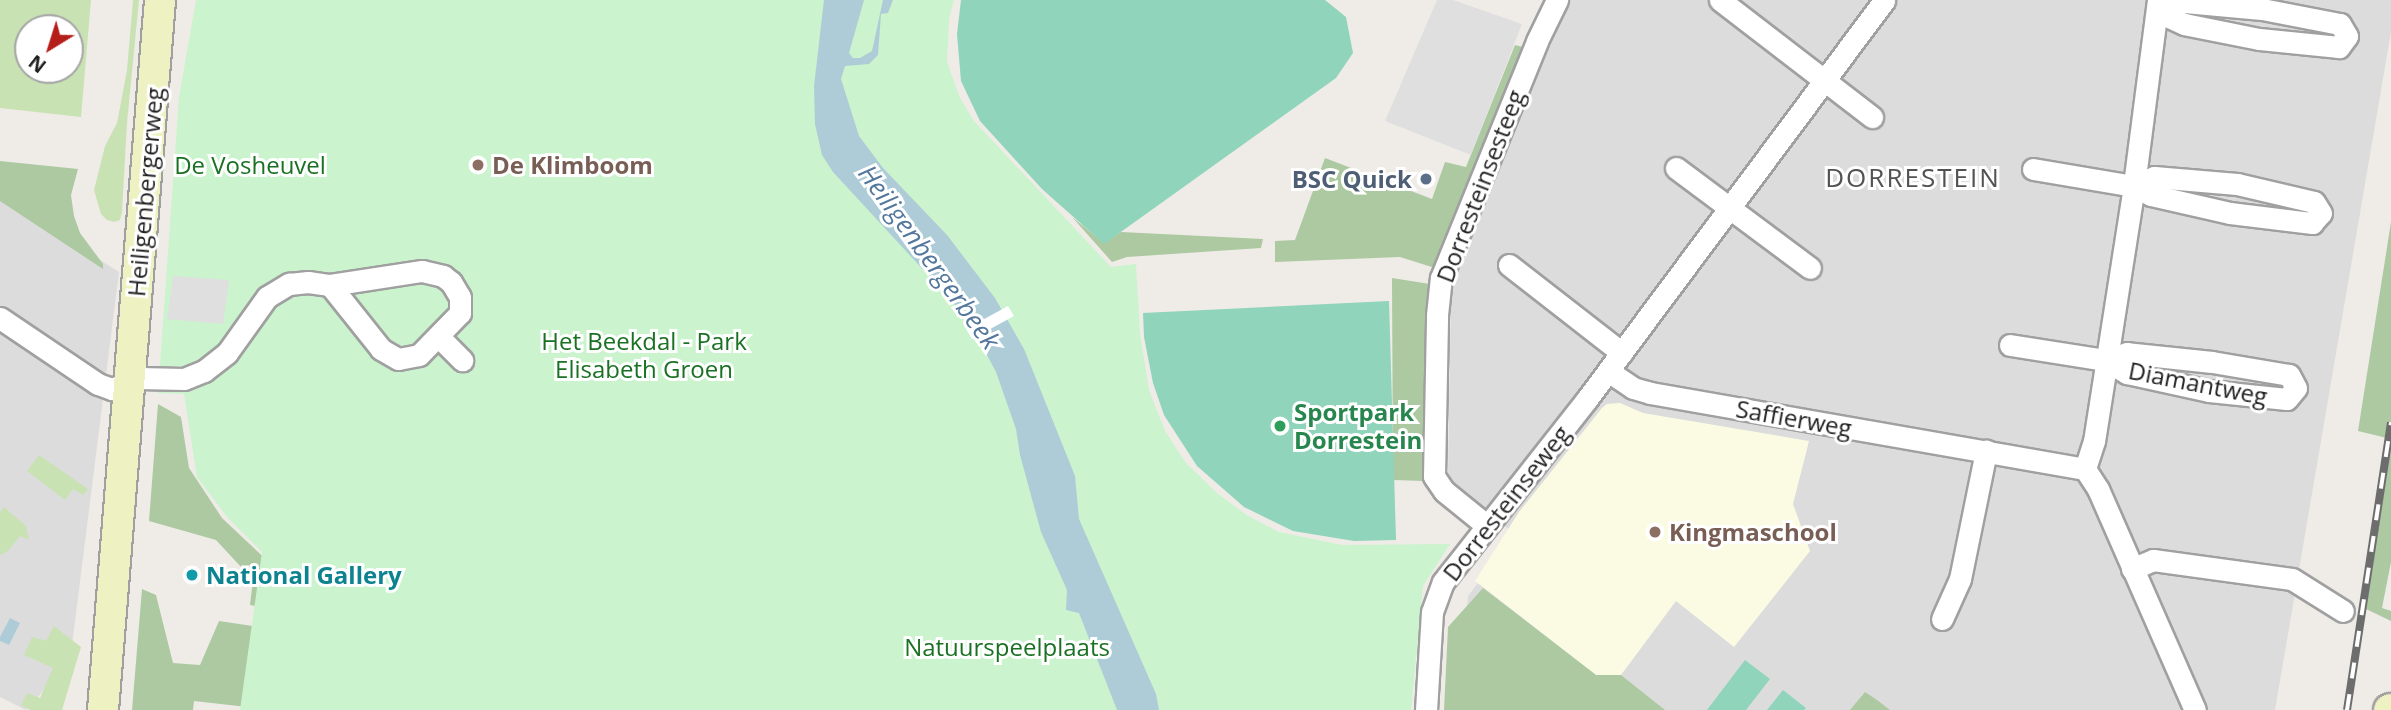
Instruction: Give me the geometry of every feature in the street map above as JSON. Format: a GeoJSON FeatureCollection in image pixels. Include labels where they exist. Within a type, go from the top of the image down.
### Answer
{"type":"FeatureCollection","features":[{"type":"Feature","properties":{"kind":"main road","name":"Heiligenbergerweg"},"geometry":{"type":"LineString","coordinates":[[103,710],[160,0]]}},
{"type":"Feature","properties":{"kind":"street","name":"Dorresteinsesteeg"},"geometry":{"type":"LineString","coordinates":[[1486,525],[1444,491],[1435,480],[1437,315],[1441,278],[1537,41],[1557,0]]}},
{"type":"Feature","properties":{"kind":"street"},"geometry":{"type":"LineString","coordinates":[[1720,0],[1872,117]]}},
{"type":"Feature","properties":{"kind":"street","name":"Dorresteinseweg"},"geometry":{"type":"LineString","coordinates":[[1426,710],[1435,600],[1448,574],[1622,354],[1884,0]]}},
{"type":"Feature","properties":{"kind":"street"},"geometry":{"type":"LineString","coordinates":[[2174,1],[2262,9],[2340,24],[2347,36],[2339,47],[2259,39],[2184,24],[2158,6],[2174,1]]}},
{"type":"Feature","properties":{"kind":"street","name":"Diamantweg"},"geometry":{"type":"LineString","coordinates":[[2085,469],[2094,441],[2134,186],[2158,6]]}},
{"type":"Feature","properties":{"kind":"street"},"geometry":{"type":"LineString","coordinates":[[1676,168],[1810,268]]}},
{"type":"Feature","properties":{"kind":"street"},"geometry":{"type":"LineString","coordinates":[[2033,169],[2134,186],[2151,195],[2230,213],[2312,223],[2321,213],[2314,202],[2236,184],[2154,177],[2134,186]]}},
{"type":"Feature","properties":{"kind":"street"},"geometry":{"type":"LineString","coordinates":[[1509,265],[1622,354]]}},
{"type":"Feature","properties":{"kind":"street"},"geometry":{"type":"LineString","coordinates":[[1,322],[98,384],[112,389],[139,378],[184,379],[204,371],[227,353],[258,307],[277,289],[299,282],[330,285],[414,270],[443,276],[457,289],[461,306],[455,322],[412,359],[391,357],[356,321],[330,285]]}},
{"type":"Feature","properties":{"kind":"street"},"geometry":{"type":"LineString","coordinates":[[439,337],[462,360]]}},
{"type":"Feature","properties":{"kind":"street","name":"Diamantweg"},"geometry":{"type":"LineString","coordinates":[[2010,345],[2106,360],[2127,373],[2209,390],[2287,399],[2297,388],[2289,375],[2212,362],[2127,353],[2106,360]]}},
{"type":"Feature","properties":{"kind":"street","name":"Saffierweg"},"geometry":{"type":"LineString","coordinates":[[1608,371],[1633,388],[1650,393],[2085,469]]}},
{"type":"Feature","properties":{"kind":"street"},"geometry":{"type":"LineString","coordinates":[[1942,619],[1960,579],[1986,451]]}},
{"type":"Feature","properties":{"kind":"street"},"geometry":{"type":"LineString","coordinates":[[2085,469],[2098,489],[2195,710]]}},
{"type":"Feature","properties":{"kind":"street"},"geometry":{"type":"LineString","coordinates":[[2132,569],[2153,560],[2292,579],[2343,611]]}},
{"type":"Feature","properties":{"kind":"street"},"geometry":{"type":"LineString","coordinates":[[2178,676],[2187,710]]}},
{"type":"Feature","properties":{"kind":"shaded area"},"geometry":{"type":"Polygon","coordinates":[[[1437,0],[1453,0],[1522,24],[1471,155],[1385,121],[1437,0]]]}},
{"type":"Feature","properties":{"kind":"shaded area"},"geometry":{"type":"Polygon","coordinates":[[[1554,0],[2391,0],[2391,32],[2275,710],[1459,710],[1468,596],[1515,534],[1448,481],[1451,287],[1494,146],[1554,0]]]}},
{"type":"Feature","properties":{"kind":"shaded area"},"geometry":{"type":"Polygon","coordinates":[[[0,196],[119,272],[70,661],[26,710],[0,697],[0,196]]]}},
{"type":"Feature","properties":{"kind":"shaded area"},"geometry":{"type":"Polygon","coordinates":[[[173,276],[229,280],[223,324],[167,319],[173,276]]]}},
{"type":"Feature","properties":{"kind":"shaded area","name":"Kingmaschool"},"geometry":{"type":"Polygon","coordinates":[[[1620,403],[1643,413],[1809,441],[1793,504],[1810,551],[1734,647],[1676,601],[1621,675],[1596,675],[1475,581],[1519,512],[1602,408],[1607,404],[1620,403]]]}},
{"type":"Feature","properties":{"kind":"green space"},"geometry":{"type":"Polygon","coordinates":[[[0,0],[91,0],[84,82],[84,14],[14,14],[14,84],[84,84],[81,117],[0,108],[0,0]]]}},
{"type":"Feature","properties":{"kind":"green space"},"geometry":{"type":"Polygon","coordinates":[[[133,0],[139,0],[127,123],[122,212],[120,220],[114,222],[101,214],[94,190],[105,146],[117,123],[127,70],[133,0]]]}},
{"type":"Feature","properties":{"kind":"green space","name":"Het Beekdal - Park Elisabeth Groen"},"geometry":{"type":"Polygon","coordinates":[[[196,0],[954,0],[949,19],[947,62],[960,98],[974,121],[1111,267],[1136,264],[1140,334],[1149,390],[1165,431],[1186,463],[1217,493],[1248,516],[1279,532],[1342,545],[1450,544],[1423,586],[1411,710],[240,710],[262,552],[227,517],[197,477],[184,394],[158,393],[179,97],[196,0]]]}},
{"type":"Feature","properties":{"kind":"green space"},"geometry":{"type":"Polygon","coordinates":[[[961,0],[1325,0],[1346,17],[1353,53],[1336,78],[1104,244],[1042,189],[980,121],[961,81],[957,34],[961,0]]]}},
{"type":"Feature","properties":{"kind":"green space"},"geometry":{"type":"Polygon","coordinates":[[[1515,45],[1523,47],[1435,268],[1400,257],[1275,262],[1275,241],[1295,240],[1325,158],[1432,199],[1445,162],[1466,167],[1515,45]]]}},
{"type":"Feature","properties":{"kind":"green space"},"geometry":{"type":"Polygon","coordinates":[[[0,161],[78,169],[71,195],[74,216],[80,233],[103,264],[103,269],[0,201],[0,161]]]}},
{"type":"Feature","properties":{"kind":"green space"},"geometry":{"type":"Polygon","coordinates":[[[1072,217],[1104,243],[1121,232],[1263,239],[1261,248],[1127,257],[1112,262],[1072,217]]]}},
{"type":"Feature","properties":{"kind":"green space"},"geometry":{"type":"Polygon","coordinates":[[[2391,222],[2391,439],[2358,431],[2391,222]]]}},
{"type":"Feature","properties":{"kind":"green space"},"geometry":{"type":"Polygon","coordinates":[[[1392,278],[1430,284],[1424,481],[1393,480],[1392,278]]]}},
{"type":"Feature","properties":{"kind":"green space","name":"Sportpark Dorrestein"},"geometry":{"type":"Polygon","coordinates":[[[1389,301],[1396,540],[1354,541],[1293,531],[1244,507],[1197,466],[1164,415],[1153,383],[1144,337],[1143,313],[1389,301]]]}},
{"type":"Feature","properties":{"kind":"green space"},"geometry":{"type":"Polygon","coordinates":[[[158,404],[181,417],[189,468],[222,518],[275,568],[350,621],[250,605],[253,580],[216,540],[149,521],[158,404]]]}},
{"type":"Feature","properties":{"kind":"green space"},"geometry":{"type":"Polygon","coordinates":[[[2391,443],[2391,562],[2382,608],[2391,611],[2391,621],[2366,609],[2391,443]]]}},
{"type":"Feature","properties":{"kind":"green space"},"geometry":{"type":"Polygon","coordinates":[[[39,455],[88,489],[83,495],[73,489],[65,500],[27,471],[39,455]]]}},
{"type":"Feature","properties":{"kind":"green space"},"geometry":{"type":"Polygon","coordinates":[[[4,507],[26,526],[29,540],[20,536],[8,551],[0,555],[0,512],[4,507]]]}},
{"type":"Feature","properties":{"kind":"green space"},"geometry":{"type":"Polygon","coordinates":[[[1483,588],[1596,675],[1621,675],[1665,710],[1444,710],[1448,627],[1483,588]]]}},
{"type":"Feature","properties":{"kind":"green space"},"geometry":{"type":"Polygon","coordinates":[[[142,589],[156,595],[173,663],[200,665],[219,621],[259,627],[247,707],[194,701],[193,710],[132,710],[142,589]]]}},
{"type":"Feature","properties":{"kind":"green space"},"geometry":{"type":"Polygon","coordinates":[[[54,626],[81,647],[62,710],[30,710],[21,705],[27,693],[40,698],[53,668],[24,655],[32,637],[46,641],[54,626]]]}},
{"type":"Feature","properties":{"kind":"green space"},"geometry":{"type":"Polygon","coordinates":[[[1745,660],[1770,679],[1746,710],[1707,710],[1745,660]]]}},
{"type":"Feature","properties":{"kind":"green space"},"geometry":{"type":"Polygon","coordinates":[[[1783,690],[1806,708],[1767,710],[1783,690]]]}},
{"type":"Feature","properties":{"kind":"green space"},"geometry":{"type":"Polygon","coordinates":[[[1865,692],[1877,700],[1890,710],[1850,710],[1865,692]]]}},
{"type":"Feature","properties":{"kind":"water","name":"Heiligenbergerbeek"},"geometry":{"type":"Polygon","coordinates":[[[824,0],[864,0],[849,53],[853,58],[860,58],[872,51],[883,0],[893,0],[888,13],[881,14],[878,55],[869,64],[845,66],[841,79],[859,136],[883,168],[947,235],[995,298],[1024,349],[1075,476],[1079,519],[1156,694],[1159,710],[1117,710],[1079,613],[1066,610],[1067,590],[1041,532],[1020,455],[1016,429],[996,372],[987,355],[953,302],[833,172],[822,155],[815,124],[814,86],[824,0]]]}},
{"type":"Feature","properties":{"kind":"water"},"geometry":{"type":"Polygon","coordinates":[[[10,618],[20,623],[9,645],[0,641],[0,637],[10,618]]]}},
{"type":"Feature","properties":{"kind":"pier"},"geometry":{"type":"Polygon","coordinates":[[[1008,306],[1014,316],[972,339],[966,329],[1008,306]]]}},
{"type":"Feature","properties":{"kind":"railway"},"geometry":{"type":"LineString","coordinates":[[2347,710],[2391,422]]}},
{"type":"Feature","properties":{"kind":"place","name":"De Klimboom"},"geometry":{"type":"Point","coordinates":[478,165]}},
{"type":"Feature","properties":{"kind":"place","name":"BSC Quick"},"geometry":{"type":"Point","coordinates":[1426,179]}},
{"type":"Feature","properties":{"kind":"place","name":"Sportpark Dorrestein"},"geometry":{"type":"Point","coordinates":[1280,426]}},
{"type":"Feature","properties":{"kind":"place","name":"Kingmaschool"},"geometry":{"type":"Point","coordinates":[1655,532]}},
{"type":"Feature","properties":{"kind":"place","name":"National Gallery"},"geometry":{"type":"Point","coordinates":[192,575]}},
{"type":"Feature","properties":{"kind":"district","name":"DORRESTEIN"},"geometry":{"type":"Point","coordinates":[1913,178]}},
{"type":"Feature","properties":{"kind":"park label","name":"De Vosheuvel"},"geometry":{"type":"Point","coordinates":[250,165]}},
{"type":"Feature","properties":{"kind":"park label","name":"Natuurspeelplaats"},"geometry":{"type":"Point","coordinates":[1007,647]}}]}
